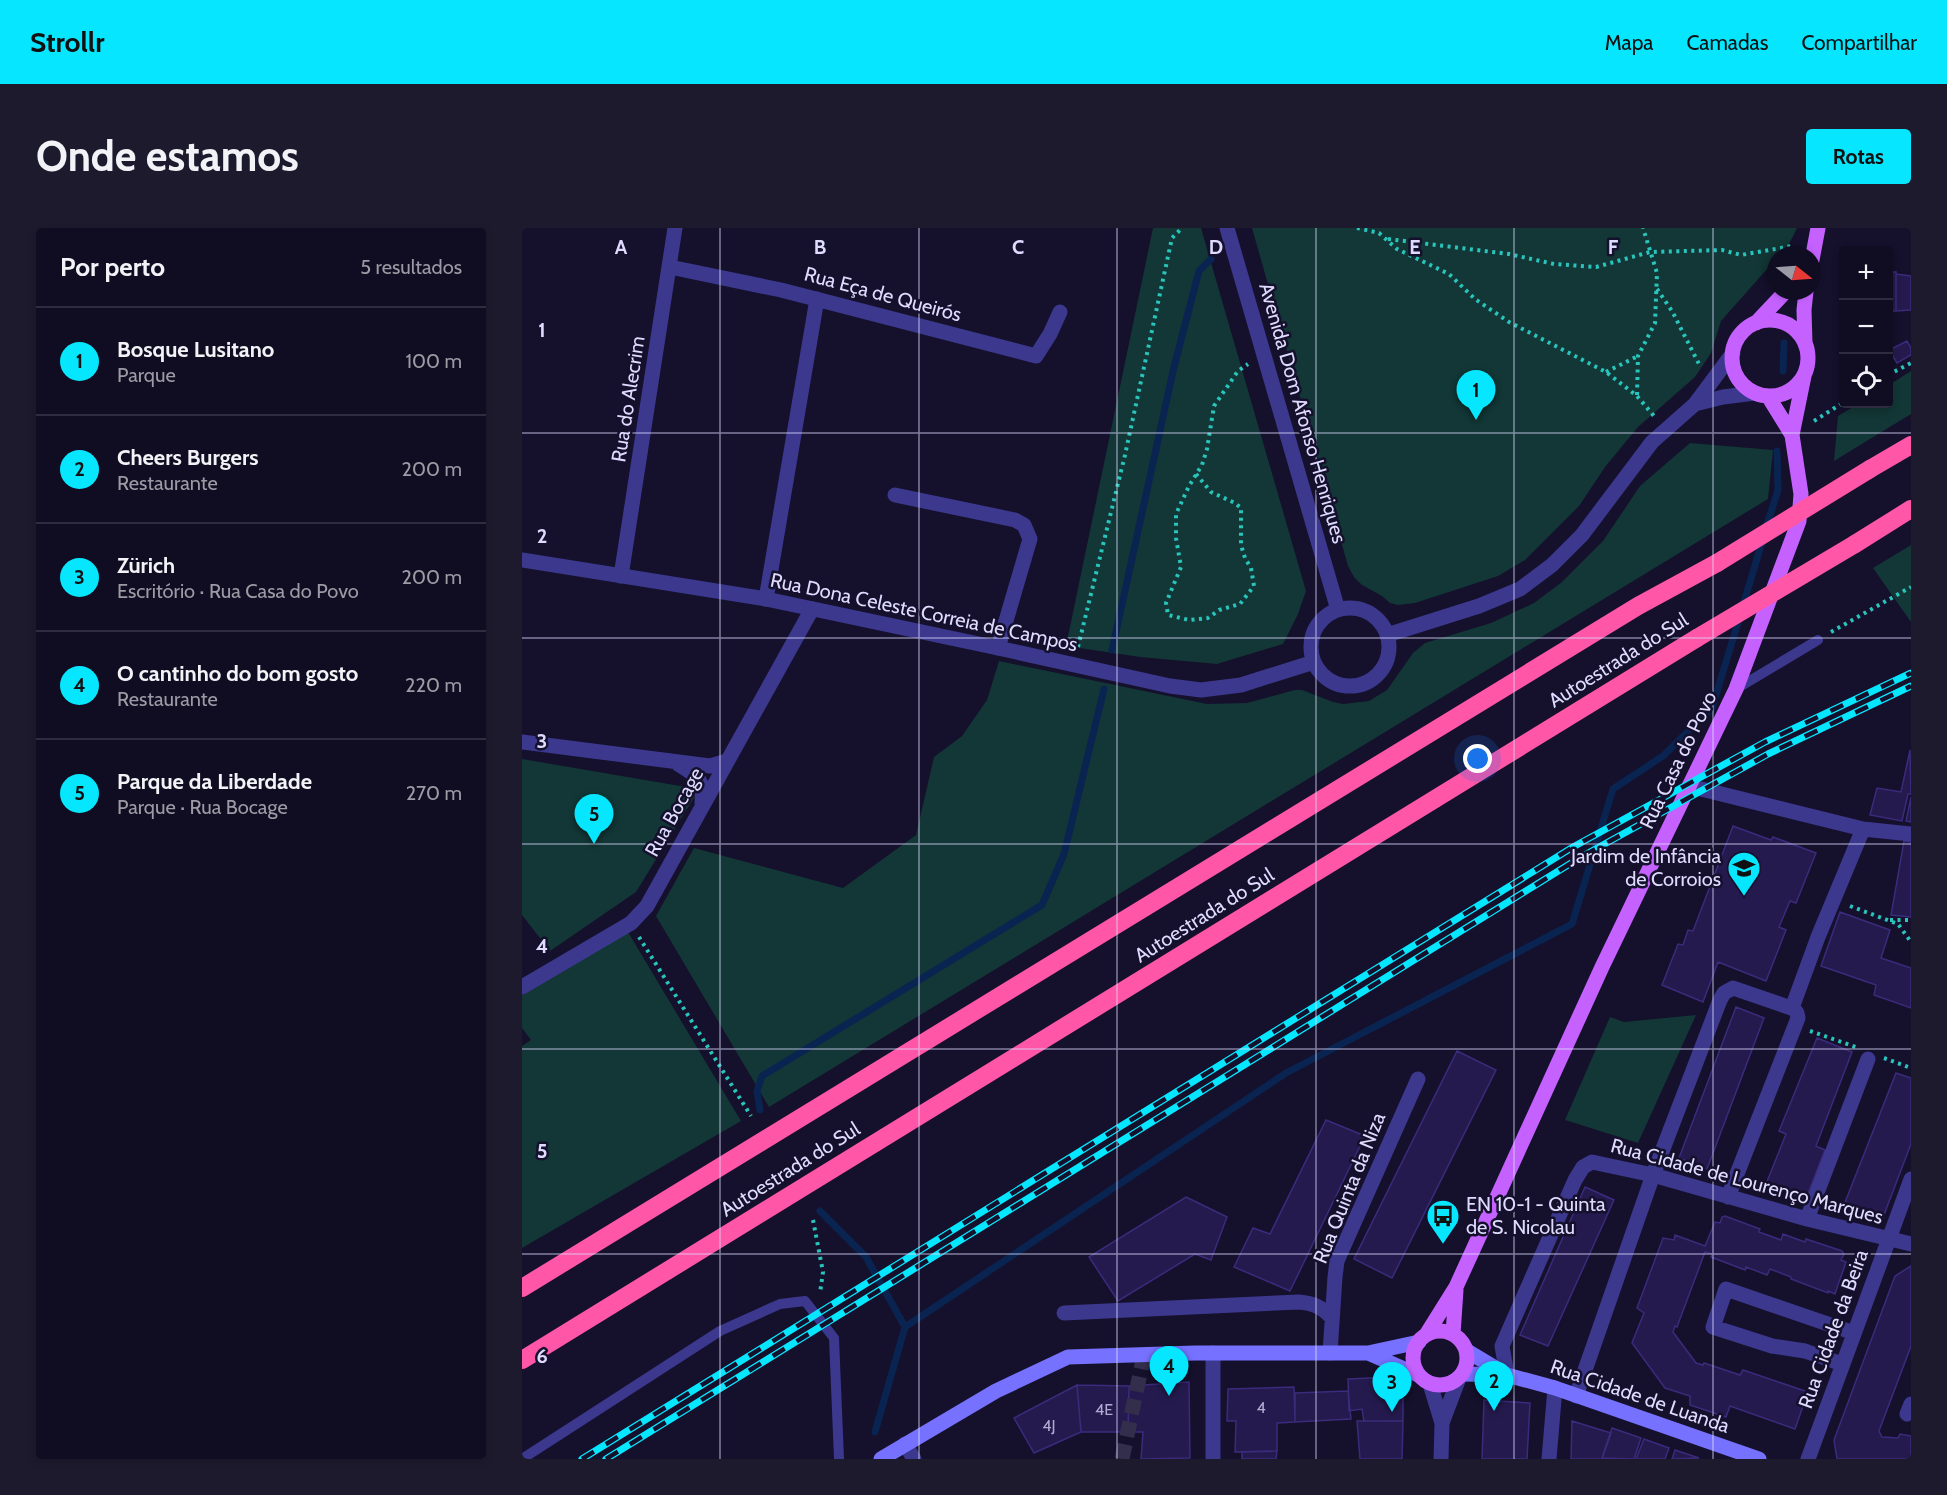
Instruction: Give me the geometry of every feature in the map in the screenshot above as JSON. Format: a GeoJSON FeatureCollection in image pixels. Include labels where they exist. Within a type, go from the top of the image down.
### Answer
{"type":"FeatureCollection","features":[{"type":"Feature","properties":{"kind":"highway","name":"Autoestrada do Sul"},"geometry":{"type":"LineString","coordinates":[[522,1288],[1627,612],[1717,563],[1911,445]]}},
{"type":"Feature","properties":{"kind":"highway","name":"Autoestrada do Sul"},"geometry":{"type":"LineString","coordinates":[[522,1360],[1697,638],[1911,510]]}},
{"type":"Feature","properties":{"kind":"main road"},"geometry":{"type":"LineString","coordinates":[[1756,322],[1780,321],[1791,326],[1800,334],[1805,344],[1808,354],[1805,373],[1790,390],[1780,394],[1762,394],[1745,386],[1737,377],[1733,365],[1733,353],[1741,335],[1777,300]]}},
{"type":"Feature","properties":{"kind":"main road"},"geometry":{"type":"LineString","coordinates":[[1805,300],[1805,344]]}},
{"type":"Feature","properties":{"kind":"main road","name":"Rua Casa do Povo"},"geometry":{"type":"LineString","coordinates":[[1422,1339],[1456,1287],[1602,967],[1736,689],[1798,521],[1801,494],[1792,435],[1805,373]]}},
{"type":"Feature","properties":{"kind":"main road","name":"Rua Casa do Povo"},"geometry":{"type":"LineString","coordinates":[[1762,394],[1792,435]]}},
{"type":"Feature","properties":{"kind":"main road","name":"Rua Casa do Povo"},"geometry":{"type":"LineString","coordinates":[[1453,1334],[1456,1287]]}},
{"type":"Feature","properties":{"kind":"main road"},"geometry":{"type":"LineString","coordinates":[[881,1459],[996,1391],[1068,1357],[1213,1353],[1368,1353],[1422,1339],[1439,1331],[1453,1334],[1464,1344],[1468,1360],[1461,1376],[1447,1385],[1424,1379],[1368,1353]]}},
{"type":"Feature","properties":{"kind":"main road"},"geometry":{"type":"LineString","coordinates":[[1422,1339],[1414,1350],[1413,1359],[1424,1379]]}},
{"type":"Feature","properties":{"kind":"main road","name":"Rua Cidade de Luanda"},"geometry":{"type":"LineString","coordinates":[[1467,1350],[1507,1375]]}},
{"type":"Feature","properties":{"kind":"main road","name":"Rua Cidade de Luanda"},"geometry":{"type":"LineString","coordinates":[[1461,1376],[1507,1375],[1555,1388],[1759,1459]]}},
{"type":"Feature","properties":{"kind":"street","name":"Rua do Alecrim"},"geometry":{"type":"LineString","coordinates":[[621,576],[675,228]]}},
{"type":"Feature","properties":{"kind":"street","name":"Avenida Dom Afonso Henriques"},"geometry":{"type":"LineString","coordinates":[[1227,228],[1338,610]]}},
{"type":"Feature","properties":{"kind":"street","name":"Rua Eça de Queirós"},"geometry":{"type":"LineString","coordinates":[[670,267],[817,299],[1036,356],[1060,312]]}},
{"type":"Feature","properties":{"kind":"street"},"geometry":{"type":"LineString","coordinates":[[766,599],[817,299]]}},
{"type":"Feature","properties":{"kind":"street"},"geometry":{"type":"LineString","coordinates":[[1387,635],[1479,606],[1520,589],[1552,565],[1582,535],[1652,442],[1695,404],[1733,353]]}},
{"type":"Feature","properties":{"kind":"street"},"geometry":{"type":"LineString","coordinates":[[1695,404],[1723,397],[1762,394]]}},
{"type":"Feature","properties":{"kind":"street"},"geometry":{"type":"LineString","coordinates":[[895,495],[1016,520],[1024,525],[1029,539],[998,648]]}},
{"type":"Feature","properties":{"kind":"street","name":"Rua Dona Celeste Correia de Campos"},"geometry":{"type":"LineString","coordinates":[[522,560],[766,599],[1170,686],[1202,690],[1241,685],[1314,662]]}},
{"type":"Feature","properties":{"kind":"street"},"geometry":{"type":"LineString","coordinates":[[1350,608],[1368,613],[1381,624],[1387,635],[1389,648],[1386,661],[1369,681],[1357,686],[1344,686],[1331,682],[1314,662],[1311,650],[1312,637],[1318,625],[1338,610],[1350,608]]}},
{"type":"Feature","properties":{"kind":"street","name":"Rua Bocage"},"geometry":{"type":"LineString","coordinates":[[522,987],[631,923],[647,906],[812,609]]}},
{"type":"Feature","properties":{"kind":"street"},"geometry":{"type":"LineString","coordinates":[[522,742],[710,766],[727,761]]}},
{"type":"Feature","properties":{"kind":"street"},"geometry":{"type":"LineString","coordinates":[[670,760],[697,776],[704,787],[702,805]]}},
{"type":"Feature","properties":{"kind":"street"},"geometry":{"type":"LineString","coordinates":[[1689,786],[1863,829],[1911,834]]}},
{"type":"Feature","properties":{"kind":"street"},"geometry":{"type":"LineString","coordinates":[[1792,1008],[1863,829]]}},
{"type":"Feature","properties":{"kind":"street"},"geometry":{"type":"LineString","coordinates":[[1576,1396],[1653,1174],[1722,996],[1728,990],[1736,988],[1792,1008],[1797,1012],[1795,1025],[1728,1197]]}},
{"type":"Feature","properties":{"kind":"street"},"geometry":{"type":"LineString","coordinates":[[1807,1219],[1868,1059]]}},
{"type":"Feature","properties":{"kind":"street","name":"Rua Quinta da Niza"},"geometry":{"type":"LineString","coordinates":[[1330,1353],[1337,1261],[1418,1078]]}},
{"type":"Feature","properties":{"kind":"street","name":"Rua Cidade de Lourenço Marques"},"geometry":{"type":"LineString","coordinates":[[1507,1375],[1502,1346],[1575,1180],[1583,1167],[1592,1162],[1653,1174],[1807,1219],[1911,1244]]}},
{"type":"Feature","properties":{"kind":"street","name":"Rua Cidade da Beira"},"geometry":{"type":"LineString","coordinates":[[1808,1459],[1911,1179]]}},
{"type":"Feature","properties":{"kind":"street"},"geometry":{"type":"LineString","coordinates":[[1842,1364],[1805,1352],[1772,1346],[1713,1327],[1726,1289],[1854,1333]]}},
{"type":"Feature","properties":{"kind":"street"},"geometry":{"type":"LineString","coordinates":[[1064,1313],[1299,1302],[1317,1306],[1325,1310],[1332,1318]]}},
{"type":"Feature","properties":{"kind":"street"},"geometry":{"type":"LineString","coordinates":[[1213,1353],[1213,1459]]}},
{"type":"Feature","properties":{"kind":"street"},"geometry":{"type":"LineString","coordinates":[[1441,1459],[1442,1423],[1461,1376]]}},
{"type":"Feature","properties":{"kind":"street"},"geometry":{"type":"LineString","coordinates":[[1424,1379],[1442,1423]]}},
{"type":"Feature","properties":{"kind":"street"},"geometry":{"type":"LineString","coordinates":[[1549,1459],[1555,1388]]}},
{"type":"Feature","properties":{"kind":"street"},"geometry":{"type":"LineString","coordinates":[[905,1444],[914,1459]]}},
{"type":"Feature","properties":{"kind":"lane"},"geometry":{"type":"LineString","coordinates":[[1736,689],[1818,640]]}},
{"type":"Feature","properties":{"kind":"lane"},"geometry":{"type":"LineString","coordinates":[[522,1459],[720,1330],[780,1304],[805,1301],[834,1338],[839,1459]]}},
{"type":"Feature","properties":{"kind":"path"},"geometry":{"type":"LineString","coordinates":[[1078,651],[1125,455],[1172,238],[1182,228]]}},
{"type":"Feature","properties":{"kind":"path"},"geometry":{"type":"LineString","coordinates":[[1357,228],[1379,233],[1397,249],[1449,274],[1475,299],[1509,322],[1606,372],[1637,396],[1655,417]]}},
{"type":"Feature","properties":{"kind":"path"},"geometry":{"type":"LineString","coordinates":[[1637,396],[1638,356],[1655,323],[1657,273],[1643,228]]}},
{"type":"Feature","properties":{"kind":"path"},"geometry":{"type":"LineString","coordinates":[[1388,239],[1509,254],[1554,264],[1596,267],[1650,252],[1722,250],[1741,255],[1767,250]]}},
{"type":"Feature","properties":{"kind":"path"},"geometry":{"type":"LineString","coordinates":[[1656,289],[1682,328],[1700,369]]}},
{"type":"Feature","properties":{"kind":"path"},"geometry":{"type":"LineString","coordinates":[[1606,372],[1638,356]]}},
{"type":"Feature","properties":{"kind":"path"},"geometry":{"type":"LineString","coordinates":[[1196,474],[1211,492],[1235,502],[1241,508],[1241,545],[1251,568],[1254,586],[1240,604],[1219,610],[1208,618],[1189,620],[1168,615],[1166,603],[1181,567],[1176,538],[1176,514],[1196,474],[1202,465],[1214,406],[1238,371],[1248,363]]}},
{"type":"Feature","properties":{"kind":"path"},"geometry":{"type":"LineString","coordinates":[[1893,372],[1911,363]]}},
{"type":"Feature","properties":{"kind":"path"},"geometry":{"type":"LineString","coordinates":[[1792,435],[1839,405]]}},
{"type":"Feature","properties":{"kind":"path"},"geometry":{"type":"LineString","coordinates":[[1818,640],[1911,587]]}},
{"type":"Feature","properties":{"kind":"path"},"geometry":{"type":"LineString","coordinates":[[1833,900],[1898,924],[1911,942]]}},
{"type":"Feature","properties":{"kind":"path"},"geometry":{"type":"LineString","coordinates":[[1889,920],[1911,920]]}},
{"type":"Feature","properties":{"kind":"path"},"geometry":{"type":"LineString","coordinates":[[631,923],[751,1116]]}},
{"type":"Feature","properties":{"kind":"path"},"geometry":{"type":"LineString","coordinates":[[813,1220],[823,1272],[816,1315]]}},
{"type":"Feature","properties":{"kind":"green space"},"geometry":{"type":"Polygon","coordinates":[[[1153,228],[1201,228],[1306,591],[1298,614],[1283,644],[1217,664],[1140,657],[1066,646],[1153,228]]]}},
{"type":"Feature","properties":{"kind":"green space"},"geometry":{"type":"Polygon","coordinates":[[[1252,228],[1797,228],[1787,246],[1767,246],[1767,269],[1721,321],[1711,353],[1695,377],[1638,427],[1605,467],[1579,506],[1525,560],[1498,576],[1415,603],[1398,605],[1390,603],[1362,585],[1348,566],[1252,228]]]}},
{"type":"Feature","properties":{"kind":"green space"},"geometry":{"type":"Polygon","coordinates":[[[1911,371],[1911,414],[1834,461],[1838,416],[1851,408],[1893,408],[1893,382],[1911,371]]]}},
{"type":"Feature","properties":{"kind":"green space"},"geometry":{"type":"Polygon","coordinates":[[[1690,443],[1773,450],[1768,499],[769,1107],[656,916],[694,848],[843,888],[916,835],[934,757],[962,736],[987,700],[999,661],[1207,704],[1247,703],[1295,690],[1302,690],[1343,704],[1369,701],[1387,690],[1413,653],[1425,643],[1491,623],[1534,603],[1562,582],[1603,541],[1640,486],[1690,443]]]}},
{"type":"Feature","properties":{"kind":"green space"},"geometry":{"type":"Polygon","coordinates":[[[1911,545],[1911,622],[1873,568],[1911,545]]]}},
{"type":"Feature","properties":{"kind":"green space"},"geometry":{"type":"Polygon","coordinates":[[[522,759],[686,787],[695,796],[636,892],[550,951],[522,915],[522,759]]]}},
{"type":"Feature","properties":{"kind":"green space"},"geometry":{"type":"Polygon","coordinates":[[[628,932],[741,1121],[522,1248],[522,1046],[531,1040],[522,1028],[522,995],[628,932]]]}},
{"type":"Feature","properties":{"kind":"green space"},"geometry":{"type":"Polygon","coordinates":[[[1696,1015],[1638,1143],[1565,1120],[1610,1017],[1624,1022],[1696,1015]]]}},
{"type":"Feature","properties":{"kind":"building"},"geometry":{"type":"Polygon","coordinates":[[[1893,272],[1896,272],[1896,311],[1893,311],[1893,272]]]}},
{"type":"Feature","properties":{"kind":"building"},"geometry":{"type":"Polygon","coordinates":[[[1896,274],[1911,276],[1911,310],[1896,311],[1896,274]]]}},
{"type":"Feature","properties":{"kind":"building"},"geometry":{"type":"Polygon","coordinates":[[[1907,341],[1911,348],[1911,355],[1897,363],[1893,356],[1893,348],[1907,341]]]}},
{"type":"Feature","properties":{"kind":"building"},"geometry":{"type":"Polygon","coordinates":[[[1910,750],[1911,794],[1908,794],[1902,821],[1870,815],[1877,788],[1901,792],[1910,750]]]}},
{"type":"Feature","properties":{"kind":"building"},"geometry":{"type":"Polygon","coordinates":[[[1911,797],[1911,822],[1906,821],[1911,797]]]}},
{"type":"Feature","properties":{"kind":"building","name":"Jardim de Infância de Corroios"},"geometry":{"type":"Polygon","coordinates":[[[1733,826],[1771,840],[1773,837],[1816,853],[1796,903],[1790,901],[1779,927],[1786,930],[1766,981],[1718,962],[1703,1002],[1662,985],[1678,944],[1683,945],[1688,930],[1693,931],[1733,826]]]}},
{"type":"Feature","properties":{"kind":"building"},"geometry":{"type":"Polygon","coordinates":[[[1904,841],[1911,842],[1911,917],[1891,915],[1904,841]]]}},
{"type":"Feature","properties":{"kind":"building"},"geometry":{"type":"Polygon","coordinates":[[[1840,912],[1890,930],[1881,958],[1911,968],[1911,1008],[1874,995],[1876,985],[1821,966],[1840,912]]]}},
{"type":"Feature","properties":{"kind":"building"},"geometry":{"type":"Polygon","coordinates":[[[1736,1007],[1764,1018],[1707,1169],[1679,1158],[1736,1007]]]}},
{"type":"Feature","properties":{"kind":"building"},"geometry":{"type":"Polygon","coordinates":[[[1817,1038],[1852,1052],[1816,1146],[1825,1150],[1806,1199],[1766,1184],[1786,1134],[1779,1131],[1817,1038]]]}},
{"type":"Feature","properties":{"kind":"building"},"geometry":{"type":"Polygon","coordinates":[[[1457,1051],[1496,1070],[1392,1278],[1354,1259],[1457,1051]]]}},
{"type":"Feature","properties":{"kind":"building"},"geometry":{"type":"Polygon","coordinates":[[[1896,1073],[1911,1078],[1911,1144],[1882,1220],[1842,1210],[1896,1073]]]}},
{"type":"Feature","properties":{"kind":"building"},"geometry":{"type":"Polygon","coordinates":[[[1326,1120],[1365,1136],[1290,1291],[1234,1267],[1253,1228],[1270,1234],[1326,1120]]]}},
{"type":"Feature","properties":{"kind":"building"},"geometry":{"type":"Polygon","coordinates":[[[1585,1187],[1614,1200],[1548,1346],[1520,1335],[1585,1187]]]}},
{"type":"Feature","properties":{"kind":"building"},"geometry":{"type":"Polygon","coordinates":[[[1186,1197],[1227,1217],[1211,1260],[1195,1254],[1118,1301],[1089,1257],[1186,1197]]]}},
{"type":"Feature","properties":{"kind":"building"},"geometry":{"type":"Polygon","coordinates":[[[1725,1216],[1760,1229],[1759,1232],[1781,1240],[1783,1234],[1805,1242],[1806,1239],[1842,1251],[1844,1254],[1841,1260],[1846,1262],[1835,1294],[1770,1269],[1767,1275],[1746,1267],[1745,1270],[1711,1257],[1712,1254],[1705,1252],[1677,1327],[1675,1326],[1673,1332],[1696,1363],[1703,1365],[1704,1363],[1740,1375],[1743,1370],[1808,1392],[1795,1429],[1730,1406],[1726,1417],[1690,1405],[1690,1396],[1665,1388],[1632,1343],[1644,1313],[1637,1308],[1663,1238],[1674,1240],[1675,1235],[1705,1246],[1715,1222],[1720,1223],[1722,1217],[1725,1216]]]}},
{"type":"Feature","properties":{"kind":"building"},"geometry":{"type":"Polygon","coordinates":[[[1911,1266],[1911,1346],[1879,1431],[1882,1437],[1898,1438],[1900,1434],[1911,1436],[1911,1459],[1837,1459],[1834,1440],[1895,1276],[1911,1266]]]}},
{"type":"Feature","properties":{"kind":"building"},"geometry":{"type":"Polygon","coordinates":[[[1391,1377],[1403,1390],[1403,1421],[1364,1421],[1362,1409],[1349,1411],[1348,1379],[1391,1377]]]}},
{"type":"Feature","properties":{"kind":"building"},"geometry":{"type":"Polygon","coordinates":[[[1189,1382],[1190,1458],[1141,1459],[1143,1432],[1128,1432],[1129,1386],[1189,1382]]]}},
{"type":"Feature","properties":{"kind":"building"},"geometry":{"type":"Polygon","coordinates":[[[1077,1385],[1129,1386],[1128,1432],[1081,1432],[1077,1385]]]}},
{"type":"Feature","properties":{"kind":"building"},"geometry":{"type":"Polygon","coordinates":[[[1077,1385],[1081,1432],[1034,1453],[1014,1418],[1077,1385]]]}},
{"type":"Feature","properties":{"kind":"building"},"geometry":{"type":"Polygon","coordinates":[[[1294,1387],[1295,1422],[1277,1423],[1277,1451],[1235,1452],[1236,1421],[1227,1421],[1228,1389],[1294,1387]]]}},
{"type":"Feature","properties":{"kind":"building"},"geometry":{"type":"Polygon","coordinates":[[[1348,1391],[1351,1419],[1295,1422],[1295,1393],[1348,1391]]]}},
{"type":"Feature","properties":{"kind":"building"},"geometry":{"type":"Polygon","coordinates":[[[1484,1400],[1530,1403],[1527,1459],[1482,1459],[1484,1400]]]}},
{"type":"Feature","properties":{"kind":"building"},"geometry":{"type":"Polygon","coordinates":[[[1357,1421],[1403,1421],[1402,1459],[1360,1459],[1357,1421]]]}},
{"type":"Feature","properties":{"kind":"building"},"geometry":{"type":"Polygon","coordinates":[[[1572,1421],[1611,1433],[1602,1459],[1571,1459],[1572,1421]]]}},
{"type":"Feature","properties":{"kind":"building"},"geometry":{"type":"Polygon","coordinates":[[[1612,1428],[1641,1438],[1634,1459],[1602,1458],[1612,1428]]]}},
{"type":"Feature","properties":{"kind":"building"},"geometry":{"type":"Polygon","coordinates":[[[1644,1439],[1669,1448],[1665,1459],[1636,1459],[1644,1439]]]}},
{"type":"Feature","properties":{"kind":"building"},"geometry":{"type":"Polygon","coordinates":[[[1675,1450],[1699,1458],[1672,1459],[1675,1450]]]}},
{"type":"Feature","properties":{"kind":"building"},"geometry":{"type":"Polygon","coordinates":[[[1277,1451],[1276,1459],[1242,1459],[1242,1452],[1277,1451]]]}},
{"type":"Feature","properties":{"kind":"waterway"},"geometry":{"type":"LineString","coordinates":[[1112,650],[1174,367],[1199,271],[1211,259]]}},
{"type":"Feature","properties":{"kind":"waterway"},"geometry":{"type":"LineString","coordinates":[[1783,371],[1784,343]]}},
{"type":"Feature","properties":{"kind":"waterway"},"geometry":{"type":"LineString","coordinates":[[1766,528],[1778,490],[1777,451]]}},
{"type":"Feature","properties":{"kind":"waterway"},"geometry":{"type":"LineString","coordinates":[[1743,605],[1763,539]]}},
{"type":"Feature","properties":{"kind":"waterway"},"geometry":{"type":"LineString","coordinates":[[875,1432],[905,1327],[1286,1073],[1572,924],[1613,789],[1663,756],[1712,708],[1740,616]]}},
{"type":"Feature","properties":{"kind":"waterway"},"geometry":{"type":"LineString","coordinates":[[760,1110],[757,1091],[762,1076],[1042,905],[1064,854],[1104,689]]}},
{"type":"Feature","properties":{"kind":"waterway"},"geometry":{"type":"LineString","coordinates":[[820,1211],[866,1257],[905,1327]]}},
{"type":"Feature","properties":{"kind":"tunnel"},"geometry":{"type":"LineString","coordinates":[[1122,1459],[1144,1355]]}},
{"type":"Feature","properties":{"kind":"railway"},"geometry":{"type":"LineString","coordinates":[[582,1459],[1573,847],[1765,742],[1911,673]]}},
{"type":"Feature","properties":{"kind":"railway"},"geometry":{"type":"LineString","coordinates":[[606,1459],[1581,857],[1768,754],[1911,686]]}},
{"type":"Feature","properties":{"kind":"place","name":"Bosque Lusitano"},"geometry":{"type":"Point","coordinates":[1476,420]}},
{"type":"Feature","properties":{"kind":"place","name":"Parque da Liberdade"},"geometry":{"type":"Point","coordinates":[594,844]}},
{"type":"Feature","properties":{"kind":"place","name":"Jardim de Infância de Corroios"},"geometry":{"type":"Point","coordinates":[1744,897]}},
{"type":"Feature","properties":{"kind":"place","name":"EN 10-1 - Quinta de S. Nicolau"},"geometry":{"type":"Point","coordinates":[1443,1245]}},
{"type":"Feature","properties":{"kind":"place","name":"O cantinho do bom gosto"},"geometry":{"type":"Point","coordinates":[1169,1396]}},
{"type":"Feature","properties":{"kind":"place","name":"Cheers Burgers"},"geometry":{"type":"Point","coordinates":[1494,1411]}},
{"type":"Feature","properties":{"kind":"place","name":"Zürich"},"geometry":{"type":"Point","coordinates":[1392,1412]}}]}
